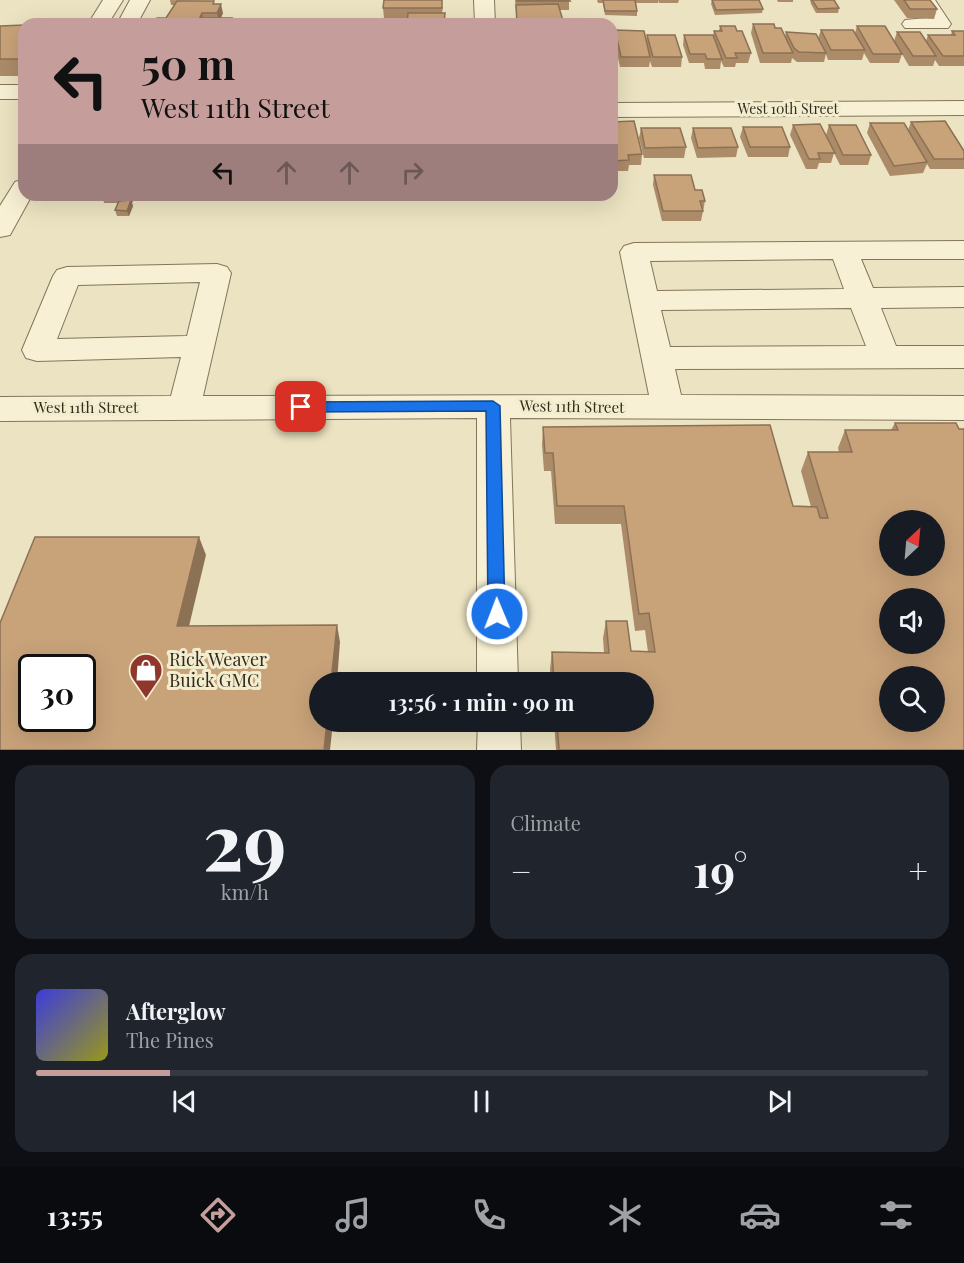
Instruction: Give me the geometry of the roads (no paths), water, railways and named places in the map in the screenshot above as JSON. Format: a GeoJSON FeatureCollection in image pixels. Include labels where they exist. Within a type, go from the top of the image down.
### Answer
{"type":"FeatureCollection","features":[{"type":"Feature","properties":{"kind":"street"},"geometry":{"type":"LineString","coordinates":[[102,18],[113,0]]}},
{"type":"Feature","properties":{"kind":"street"},"geometry":{"type":"LineString","coordinates":[[130,18],[140,0]]}},
{"type":"Feature","properties":{"kind":"street"},"geometry":{"type":"LineString","coordinates":[[484,0],[485,18]]}},
{"type":"Feature","properties":{"kind":"street"},"geometry":{"type":"LineString","coordinates":[[912,24],[941,24],[925,0]]}},
{"type":"Feature","properties":{"kind":"street"},"geometry":{"type":"LineString","coordinates":[[937,18],[963,18]]}},
{"type":"Feature","properties":{"kind":"street","name":"West 10th Street"},"geometry":{"type":"LineString","coordinates":[[618,110],[848,100],[964,91]]}},
{"type":"Feature","properties":{"kind":"street"},"geometry":{"type":"LineString","coordinates":[[0,92],[18,92]]}},
{"type":"Feature","properties":{"kind":"street","name":"West 10th Street"},"geometry":{"type":"LineString","coordinates":[[618,92],[848,100],[964,108]]}},
{"type":"Feature","properties":{"kind":"street"},"geometry":{"type":"LineString","coordinates":[[0,112],[18,112]]}},
{"type":"Feature","properties":{"kind":"street"},"geometry":{"type":"LineString","coordinates":[[0,230],[18,198]]}},
{"type":"Feature","properties":{"kind":"street"},"geometry":{"type":"LineString","coordinates":[[668,408],[634,252],[964,250]]}},
{"type":"Feature","properties":{"kind":"street"},"geometry":{"type":"LineString","coordinates":[[844,251],[885,357]]}},
{"type":"Feature","properties":{"kind":"street"},"geometry":{"type":"LineString","coordinates":[[184,408],[217,273],[67,276],[37,350],[199,346]]}},
{"type":"Feature","properties":{"kind":"street"},"geometry":{"type":"LineString","coordinates":[[644,301],[964,297]]}},
{"type":"Feature","properties":{"kind":"street"},"geometry":{"type":"LineString","coordinates":[[657,358],[964,357]]}},
{"type":"Feature","properties":{"kind":"street"},"geometry":{"type":"LineString","coordinates":[[493,406],[498,672]]}},
{"type":"Feature","properties":{"kind":"street","name":"West 11th Street"},"geometry":{"type":"LineString","coordinates":[[0,409],[493,406],[964,408]]}},
{"type":"Feature","properties":{"kind":"street"},"geometry":{"type":"LineString","coordinates":[[499,732],[499,750]]}},
{"type":"Feature","properties":{"kind":"place","name":"Rick Weaver Buick GMC"},"geometry":{"type":"Point","coordinates":[146,699]}}]}
